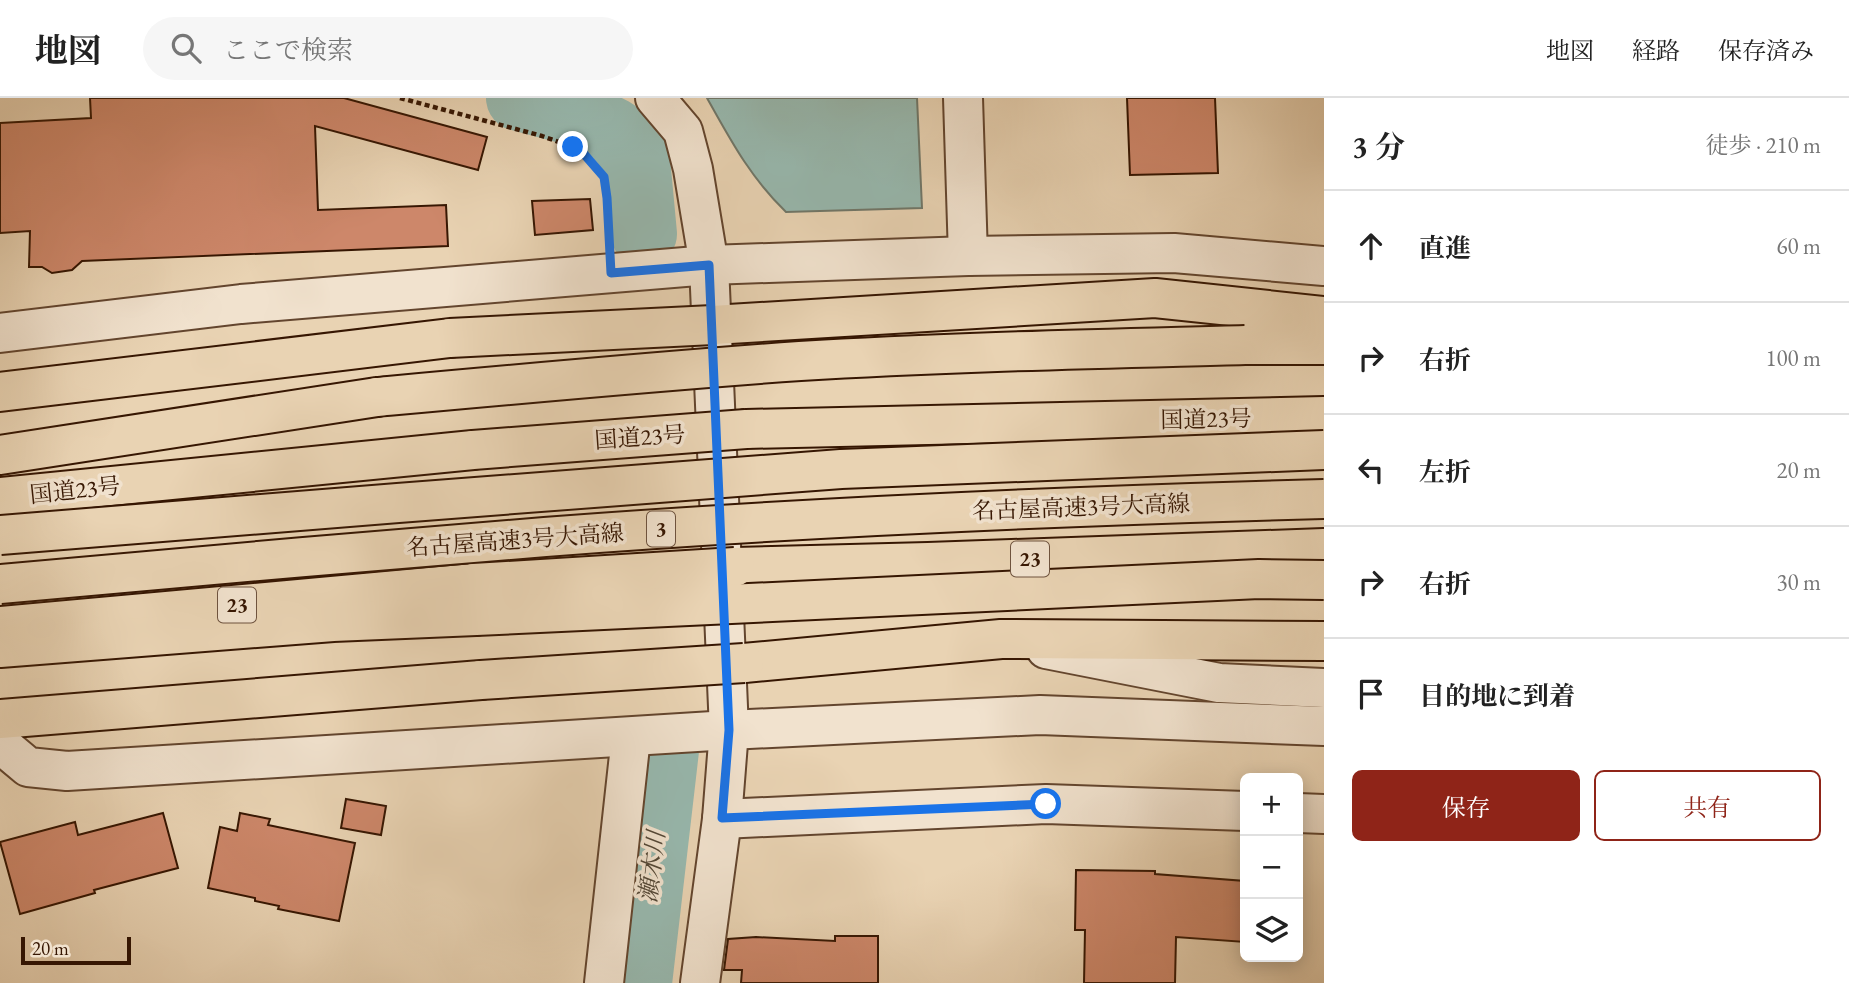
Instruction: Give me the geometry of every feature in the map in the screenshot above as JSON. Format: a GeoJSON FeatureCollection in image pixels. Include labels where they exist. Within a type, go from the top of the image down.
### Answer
{"type":"FeatureCollection","features":[{"type":"Feature","properties":{"kind":"highway"},"geometry":{"type":"LineString","coordinates":[[0,392],[450,338],[1155,298],[1324,316]]}},
{"type":"Feature","properties":{"kind":"highway"},"geometry":{"type":"LineString","coordinates":[[0,455],[377,397],[589,378],[801,361],[1022,351],[1324,345]]}},
{"type":"Feature","properties":{"kind":"highway","name":"国道23号"},"geometry":{"type":"LineString","coordinates":[[0,497],[473,450],[746,429],[1324,416]]}},
{"type":"Feature","properties":{"kind":"highway","name":"名古屋高速3号大高線"},"geometry":{"type":"LineString","coordinates":[[0,535],[841,469],[1324,450]]}},
{"type":"Feature","properties":{"kind":"highway","name":"名古屋高速3号大高線"},"geometry":{"type":"LineString","coordinates":[[0,584],[533,538],[796,521],[1098,505],[1324,499]]}},
{"type":"Feature","properties":{"kind":"highway","name":"23"},"geometry":{"type":"LineString","coordinates":[[0,626],[475,600],[735,566],[1324,548]]}},
{"type":"Feature","properties":{"kind":"highway"},"geometry":{"type":"LineString","coordinates":[[0,648],[333,622],[475,600],[1259,579],[1324,580]]}},
{"type":"Feature","properties":{"kind":"highway"},"geometry":{"type":"LineString","coordinates":[[0,719],[481,680],[744,663],[1001,639],[1324,641]]}},
{"type":"Feature","properties":{"kind":"street"},"geometry":{"type":"LineString","coordinates":[[655,98],[683,131],[709,265],[729,730],[722,818],[700,983]]}},
{"type":"Feature","properties":{"kind":"street"},"geometry":{"type":"LineString","coordinates":[[962,98],[968,256]]}},
{"type":"Feature","properties":{"kind":"street"},"geometry":{"type":"LineString","coordinates":[[0,333],[240,304],[709,265],[968,256],[1174,253],[1324,266]]}},
{"type":"Feature","properties":{"kind":"street"},"geometry":{"type":"LineString","coordinates":[[1001,639],[1220,683],[1324,688]]}},
{"type":"Feature","properties":{"kind":"street"},"geometry":{"type":"LineString","coordinates":[[0,740],[3,746],[28,767],[66,771],[729,730],[1040,715],[1324,726]]}},
{"type":"Feature","properties":{"kind":"street"},"geometry":{"type":"LineString","coordinates":[[604,983],[631,737]]}},
{"type":"Feature","properties":{"kind":"street"},"geometry":{"type":"LineString","coordinates":[[722,818],[1046,804],[1240,811]]}},
{"type":"Feature","properties":{"kind":"street"},"geometry":{"type":"LineString","coordinates":[[1303,813],[1324,814]]}},
{"type":"Feature","properties":{"kind":"path"},"geometry":{"type":"LineString","coordinates":[[400,98],[542,136],[573,147],[584,154],[604,177],[611,273]]}},
{"type":"Feature","properties":{"kind":"water"},"geometry":{"type":"Polygon","coordinates":[[[707,98],[917,98],[922,208],[786,212],[752,172],[707,98]]]}},
{"type":"Feature","properties":{"kind":"building"},"geometry":{"type":"Polygon","coordinates":[[[90,98],[344,98],[487,137],[478,170],[315,126],[318,210],[446,205],[448,246],[82,261],[72,270],[52,273],[42,267],[29,267],[30,231],[0,233],[0,123],[91,118],[90,98]]]}},
{"type":"Feature","properties":{"kind":"building"},"geometry":{"type":"Polygon","coordinates":[[[1127,98],[1215,98],[1218,173],[1130,175],[1127,98]]]}},
{"type":"Feature","properties":{"kind":"building"},"geometry":{"type":"Polygon","coordinates":[[[590,199],[593,230],[535,235],[532,201],[590,199]]]}},
{"type":"Feature","properties":{"kind":"building"},"geometry":{"type":"Polygon","coordinates":[[[346,799],[386,806],[381,835],[341,828],[346,799]]]}},
{"type":"Feature","properties":{"kind":"building"},"geometry":{"type":"Polygon","coordinates":[[[163,813],[178,868],[94,890],[95,893],[20,914],[0,842],[75,822],[78,835],[163,813]]]}},
{"type":"Feature","properties":{"kind":"building"},"geometry":{"type":"Polygon","coordinates":[[[240,813],[270,819],[268,825],[355,843],[339,921],[278,909],[279,906],[255,901],[255,898],[208,888],[220,827],[237,831],[240,813]]]}},
{"type":"Feature","properties":{"kind":"building"},"geometry":{"type":"Polygon","coordinates":[[[1076,870],[1155,871],[1155,874],[1240,881],[1240,942],[1176,937],[1175,983],[1084,983],[1085,930],[1075,930],[1076,870]]]}},
{"type":"Feature","properties":{"kind":"building"},"geometry":{"type":"Polygon","coordinates":[[[835,936],[878,936],[878,983],[741,983],[742,970],[724,970],[728,939],[756,937],[835,941],[835,936]]]}},
{"type":"Feature","properties":{"kind":"waterway","name":"瀬木川"},"geometry":{"type":"LineString","coordinates":[[519,98],[582,115],[614,131],[637,159],[644,234]]}},
{"type":"Feature","properties":{"kind":"waterway","name":"瀬木川"},"geometry":{"type":"LineString","coordinates":[[639,983],[666,750]]}},
{"type":"Feature","properties":{"kind":"route"},"geometry":{"type":"LineString","coordinates":[[573,147],[584,154],[604,177],[611,273],[709,265],[729,730],[722,818],[1046,804]]}}]}
